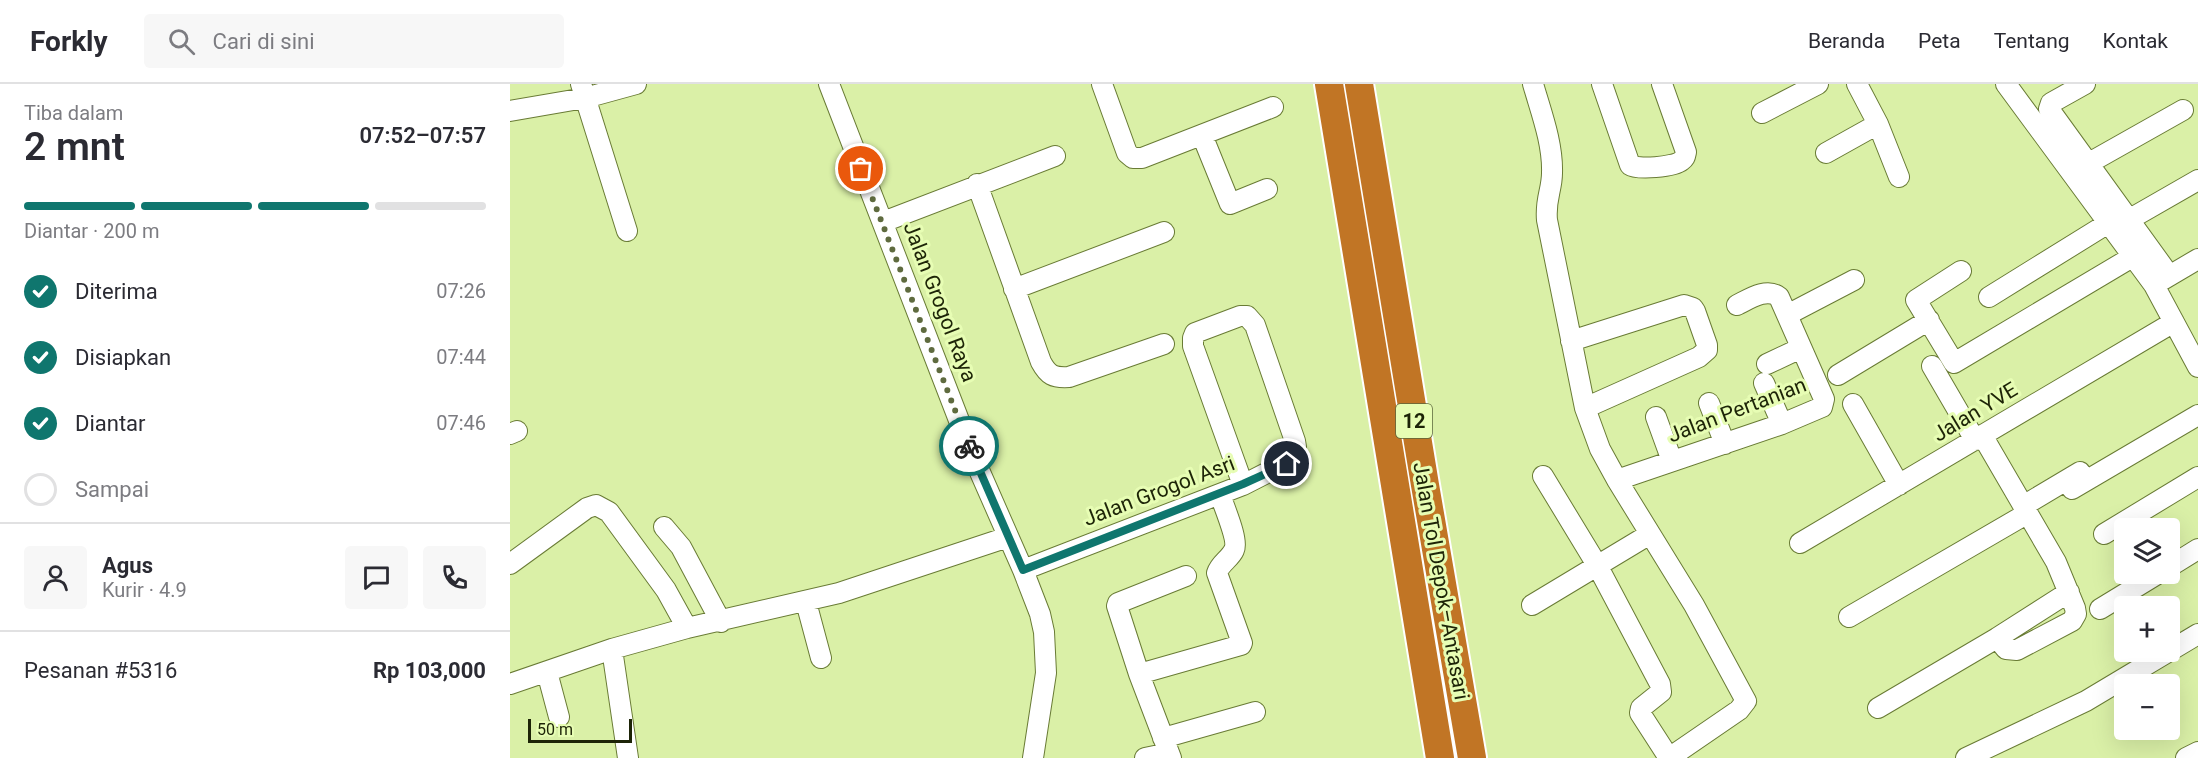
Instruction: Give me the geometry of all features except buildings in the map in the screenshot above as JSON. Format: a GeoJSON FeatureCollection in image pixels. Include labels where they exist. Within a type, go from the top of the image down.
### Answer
{"type":"FeatureCollection","features":[{"type":"Feature","properties":{"kind":"highway","name":"Jalan Tol Depok–Antasari"},"geometry":{"type":"LineString","coordinates":[[1329,84],[1440,758]]}},
{"type":"Feature","properties":{"kind":"highway","name":"Jalan Tol Depok–Antasari"},"geometry":{"type":"LineString","coordinates":[[1359,84],[1472,758]]}},
{"type":"Feature","properties":{"kind":"street"},"geometry":{"type":"LineString","coordinates":[[510,111],[583,91],[636,84]]}},
{"type":"Feature","properties":{"kind":"street","name":"Jalan Grogol Raya"},"geometry":{"type":"LineString","coordinates":[[829,84],[972,454],[1023,570],[1040,615],[1044,632],[1046,673],[1033,758]]}},
{"type":"Feature","properties":{"kind":"street"},"geometry":{"type":"LineString","coordinates":[[1533,84],[1547,135],[1552,166],[1546,198],[1547,220],[1585,408],[1600,449],[1617,480],[1694,605],[1746,701],[1739,710],[1669,758],[1640,713],[1641,708],[1661,692],[1660,684],[1597,565],[1543,476]]}},
{"type":"Feature","properties":{"kind":"street"},"geometry":{"type":"LineString","coordinates":[[1602,84],[1630,165],[1636,168],[1675,164],[1684,158],[1686,152],[1662,84]]}},
{"type":"Feature","properties":{"kind":"street"},"geometry":{"type":"LineString","coordinates":[[1762,113],[1818,84]]}},
{"type":"Feature","properties":{"kind":"street"},"geometry":{"type":"LineString","coordinates":[[1857,84],[1878,124],[1899,177]]}},
{"type":"Feature","properties":{"kind":"street"},"geometry":{"type":"LineString","coordinates":[[2006,84],[2134,256],[2162,280]]}},
{"type":"Feature","properties":{"kind":"street"},"geometry":{"type":"LineString","coordinates":[[2085,84],[2051,103],[2049,109],[2130,219],[2162,280],[2174,322],[2198,367]]}},
{"type":"Feature","properties":{"kind":"street"},"geometry":{"type":"LineString","coordinates":[[1110,86],[1127,153],[1133,159],[1142,158],[1273,107]]}},
{"type":"Feature","properties":{"kind":"street"},"geometry":{"type":"LineString","coordinates":[[583,91],[627,231]]}},
{"type":"Feature","properties":{"kind":"street"},"geometry":{"type":"LineString","coordinates":[[2089,163],[2183,110]]}},
{"type":"Feature","properties":{"kind":"street"},"geometry":{"type":"LineString","coordinates":[[1826,153],[1878,124]]}},
{"type":"Feature","properties":{"kind":"street"},"geometry":{"type":"LineString","coordinates":[[1202,135],[1230,204],[1267,189]]}},
{"type":"Feature","properties":{"kind":"street"},"geometry":{"type":"LineString","coordinates":[[883,222],[977,184],[1055,156]]}},
{"type":"Feature","properties":{"kind":"street"},"geometry":{"type":"LineString","coordinates":[[2130,219],[2198,180]]}},
{"type":"Feature","properties":{"kind":"street"},"geometry":{"type":"LineString","coordinates":[[977,184],[1047,374],[1057,378],[1069,377],[1164,344]]}},
{"type":"Feature","properties":{"kind":"street"},"geometry":{"type":"LineString","coordinates":[[1989,297],[2109,222]]}},
{"type":"Feature","properties":{"kind":"street"},"geometry":{"type":"LineString","coordinates":[[1014,289],[1164,232]]}},
{"type":"Feature","properties":{"kind":"street"},"geometry":{"type":"LineString","coordinates":[[1962,271],[1916,300],[1954,363],[2134,256]]}},
{"type":"Feature","properties":{"kind":"street"},"geometry":{"type":"LineString","coordinates":[[2162,280],[2198,259]]}},
{"type":"Feature","properties":{"kind":"street"},"geometry":{"type":"LineString","coordinates":[[1787,315],[1854,280]]}},
{"type":"Feature","properties":{"kind":"street","name":"Jalan Pertanian"},"geometry":{"type":"LineString","coordinates":[[1617,480],[1782,424],[1819,409],[1824,403],[1779,297],[1774,293],[1764,293],[1737,305]]}},
{"type":"Feature","properties":{"kind":"street"},"geometry":{"type":"LineString","coordinates":[[1571,341],[1689,305],[1695,311],[1707,345],[1707,350],[1699,357],[1585,408]]}},
{"type":"Feature","properties":{"kind":"street","name":"Jalan Grogol Asri"},"geometry":{"type":"LineString","coordinates":[[1023,570],[1220,494],[1243,484],[1292,460],[1296,447],[1295,441],[1252,319],[1240,315],[1196,333],[1193,346],[1243,484]]}},
{"type":"Feature","properties":{"kind":"street"},"geometry":{"type":"LineString","coordinates":[[1838,375],[1929,320]]}},
{"type":"Feature","properties":{"kind":"street","name":"Jalan YVE"},"geometry":{"type":"LineString","coordinates":[[1800,543],[2174,322]]}},
{"type":"Feature","properties":{"kind":"street"},"geometry":{"type":"LineString","coordinates":[[1782,424],[1766,374],[1801,348]]}},
{"type":"Feature","properties":{"kind":"street"},"geometry":{"type":"LineString","coordinates":[[1878,708],[1997,638],[2006,649],[2017,650],[2072,621],[2076,614],[2056,562],[2026,510],[1932,366]]}},
{"type":"Feature","properties":{"kind":"street"},"geometry":{"type":"LineString","coordinates":[[1709,403],[1725,444]]}},
{"type":"Feature","properties":{"kind":"street"},"geometry":{"type":"LineString","coordinates":[[1853,404],[1899,485]]}},
{"type":"Feature","properties":{"kind":"street"},"geometry":{"type":"LineString","coordinates":[[2072,489],[2198,415]]}},
{"type":"Feature","properties":{"kind":"street"},"geometry":{"type":"LineString","coordinates":[[1656,417],[1672,461]]}},
{"type":"Feature","properties":{"kind":"street"},"geometry":{"type":"LineString","coordinates":[[1849,617],[2026,510],[2100,460]]}},
{"type":"Feature","properties":{"kind":"street"},"geometry":{"type":"LineString","coordinates":[[2104,534],[2198,477]]}},
{"type":"Feature","properties":{"kind":"street"},"geometry":{"type":"LineString","coordinates":[[1139,674],[1242,644],[1217,573],[1236,545],[1220,494]]}},
{"type":"Feature","properties":{"kind":"street"},"geometry":{"type":"LineString","coordinates":[[510,564],[587,508],[596,505],[609,512],[666,590],[687,628]]}},
{"type":"Feature","properties":{"kind":"street"},"geometry":{"type":"LineString","coordinates":[[664,527],[681,547],[721,622]]}},
{"type":"Feature","properties":{"kind":"street"},"geometry":{"type":"LineString","coordinates":[[1532,606],[1650,534]]}},
{"type":"Feature","properties":{"kind":"street"},"geometry":{"type":"LineString","coordinates":[[510,684],[687,628],[839,593],[1008,537]]}},
{"type":"Feature","properties":{"kind":"street"},"geometry":{"type":"LineString","coordinates":[[2180,560],[2198,549]]}},
{"type":"Feature","properties":{"kind":"street"},"geometry":{"type":"LineString","coordinates":[[1168,750],[1139,674],[1117,606],[1118,603],[1186,576]]}},
{"type":"Feature","properties":{"kind":"street"},"geometry":{"type":"LineString","coordinates":[[2100,609],[2141,584]]}},
{"type":"Feature","properties":{"kind":"street"},"geometry":{"type":"LineString","coordinates":[[806,602],[821,658]]}},
{"type":"Feature","properties":{"kind":"street"},"geometry":{"type":"LineString","coordinates":[[1966,758],[2006,750],[2198,634]]}},
{"type":"Feature","properties":{"kind":"street"},"geometry":{"type":"LineString","coordinates":[[612,650],[628,758]]}},
{"type":"Feature","properties":{"kind":"street"},"geometry":{"type":"LineString","coordinates":[[547,672],[559,717]]}},
{"type":"Feature","properties":{"kind":"street"},"geometry":{"type":"LineString","coordinates":[[1144,758],[1255,712]]}},
{"type":"Feature","properties":{"kind":"street"},"geometry":{"type":"LineString","coordinates":[[2186,758],[2198,752]]}},
{"type":"Feature","properties":{"kind":"way so far"},"geometry":{"type":"LineString","coordinates":[[861,169],[969,446]]}},
{"type":"Feature","properties":{"kind":"route"},"geometry":{"type":"LineString","coordinates":[[969,446],[1023,570],[1243,484],[1287,464]]}}]}
